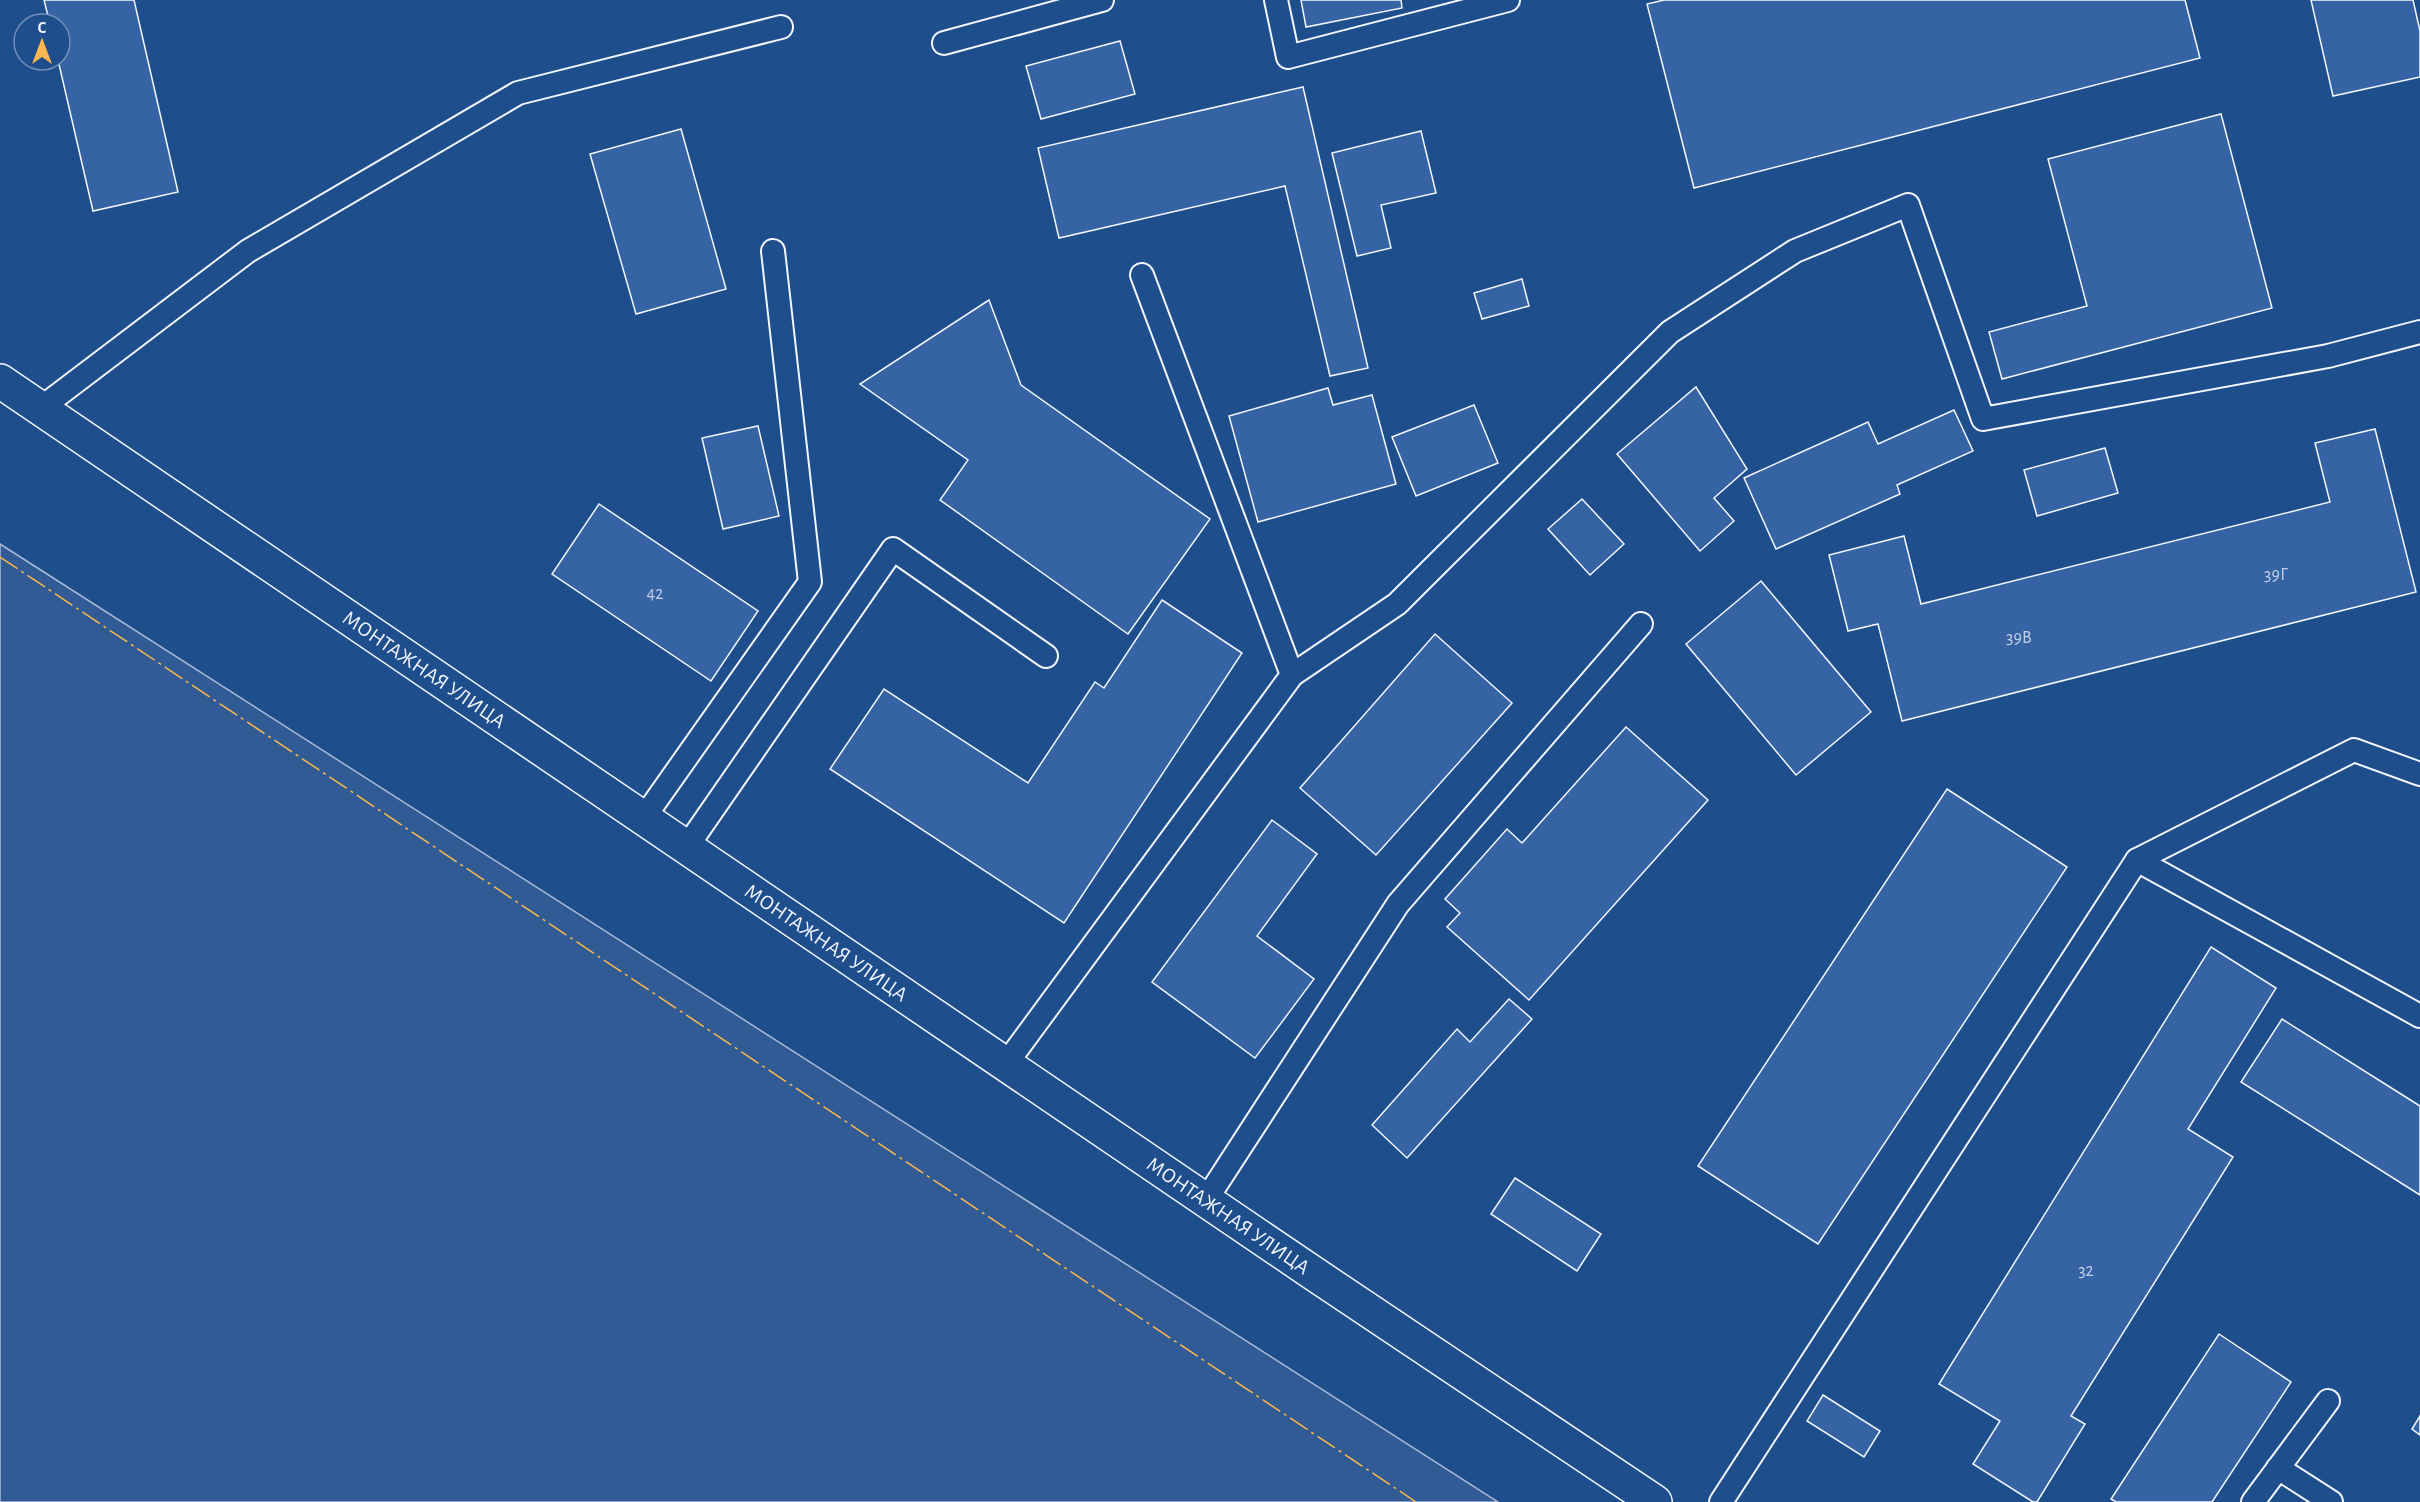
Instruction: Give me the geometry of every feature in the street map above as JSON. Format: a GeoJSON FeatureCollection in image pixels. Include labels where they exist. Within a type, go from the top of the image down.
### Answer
{"type":"FeatureCollection","features":[{"type":"Feature","properties":{"kind":"street","name":"МОНТАЖНАЯ УЛИЦА"},"geometry":{"type":"LineString","coordinates":[[0,381],[643,819],[1654,1502]]}},
{"type":"Feature","properties":{"kind":"lane"},"geometry":{"type":"LineString","coordinates":[[944,43],[1102,0]]}},
{"type":"Feature","properties":{"kind":"lane"},"geometry":{"type":"LineString","coordinates":[[1276,0],[1288,57],[1508,0]]}},
{"type":"Feature","properties":{"kind":"lane"},"geometry":{"type":"LineString","coordinates":[[41,408],[248,251],[518,93],[781,27]]}},
{"type":"Feature","properties":{"kind":"lane"},"geometry":{"type":"LineString","coordinates":[[1006,1064],[1292,675],[1397,604],[1670,332],[1795,251],[1908,205],[1983,419],[2328,356],[2420,332]]}},
{"type":"Feature","properties":{"kind":"lane"},"geometry":{"type":"LineString","coordinates":[[643,819],[810,582],[773,251]]}},
{"type":"Feature","properties":{"kind":"lane"},"geometry":{"type":"LineString","coordinates":[[1142,275],[1292,675]]}},
{"type":"Feature","properties":{"kind":"lane"},"geometry":{"type":"LineString","coordinates":[[686,848],[893,549],[1046,656]]}},
{"type":"Feature","properties":{"kind":"lane"},"geometry":{"type":"LineString","coordinates":[[1206,1200],[1398,904],[1641,624]]}},
{"type":"Feature","properties":{"kind":"lane"},"geometry":{"type":"LineString","coordinates":[[1720,1502],[2137,860],[2354,750],[2420,774]]}},
{"type":"Feature","properties":{"kind":"lane"},"geometry":{"type":"LineString","coordinates":[[2137,860],[2420,1016]]}},
{"type":"Feature","properties":{"kind":"lane"},"geometry":{"type":"LineString","coordinates":[[2253,1502],[2328,1401]]}},
{"type":"Feature","properties":{"kind":"lane"},"geometry":{"type":"LineString","coordinates":[[2278,1468],[2331,1502]]}},
{"type":"Feature","properties":{"kind":"shaded area"},"geometry":{"type":"Polygon","coordinates":[[[0,544],[1498,1502],[0,1502],[0,544]]]}},
{"type":"Feature","properties":{"kind":"building"},"geometry":{"type":"Polygon","coordinates":[[[44,0],[134,0],[178,192],[93,211],[61,72],[72,72],[72,12],[47,12],[44,0]]]}},
{"type":"Feature","properties":{"kind":"building"},"geometry":{"type":"Polygon","coordinates":[[[1301,0],[1401,0],[1402,8],[1306,27],[1301,0]]]}},
{"type":"Feature","properties":{"kind":"building"},"geometry":{"type":"Polygon","coordinates":[[[1664,0],[2185,0],[2200,58],[1694,188],[1647,4],[1664,0]]]}},
{"type":"Feature","properties":{"kind":"building"},"geometry":{"type":"Polygon","coordinates":[[[2311,0],[2413,0],[2420,31],[2420,77],[2333,96],[2311,0]]]}},
{"type":"Feature","properties":{"kind":"building"},"geometry":{"type":"Polygon","coordinates":[[[1120,41],[1135,94],[1041,119],[1026,66],[1120,41]]]}},
{"type":"Feature","properties":{"kind":"building"},"geometry":{"type":"Polygon","coordinates":[[[1303,87],[1368,368],[1330,376],[1285,186],[1059,238],[1038,148],[1303,87]]]}},
{"type":"Feature","properties":{"kind":"building"},"geometry":{"type":"Polygon","coordinates":[[[2221,114],[2272,308],[2002,379],[1989,332],[2087,306],[2048,159],[2221,114]]]}},
{"type":"Feature","properties":{"kind":"building"},"geometry":{"type":"Polygon","coordinates":[[[681,129],[726,289],[636,314],[590,154],[681,129]]]}},
{"type":"Feature","properties":{"kind":"building"},"geometry":{"type":"Polygon","coordinates":[[[1421,131],[1436,193],[1381,205],[1391,248],[1357,256],[1332,153],[1421,131]]]}},
{"type":"Feature","properties":{"kind":"building"},"geometry":{"type":"Polygon","coordinates":[[[1522,279],[1529,306],[1482,319],[1474,293],[1522,279]]]}},
{"type":"Feature","properties":{"kind":"building"},"geometry":{"type":"Polygon","coordinates":[[[989,300],[1021,385],[1210,519],[1128,634],[940,500],[968,460],[860,384],[989,300]]]}},
{"type":"Feature","properties":{"kind":"building"},"geometry":{"type":"Polygon","coordinates":[[[1696,387],[1747,469],[1714,498],[1734,521],[1700,551],[1617,454],[1696,387]]]}},
{"type":"Feature","properties":{"kind":"building"},"geometry":{"type":"Polygon","coordinates":[[[1328,388],[1333,405],[1372,395],[1396,484],[1258,522],[1229,416],[1328,388]]]}},
{"type":"Feature","properties":{"kind":"building"},"geometry":{"type":"Polygon","coordinates":[[[1474,405],[1498,463],[1416,496],[1392,437],[1474,405]]]}},
{"type":"Feature","properties":{"kind":"building"},"geometry":{"type":"Polygon","coordinates":[[[1954,410],[1973,451],[1897,485],[1900,494],[1776,549],[1744,478],[1868,422],[1878,444],[1954,410]]]}},
{"type":"Feature","properties":{"kind":"building"},"geometry":{"type":"Polygon","coordinates":[[[758,426],[779,516],[723,529],[702,438],[758,426]]]}},
{"type":"Feature","properties":{"kind":"building"},"geometry":{"type":"Polygon","coordinates":[[[2375,429],[2416,592],[1902,721],[1878,624],[1848,631],[1829,555],[1904,536],[1921,604],[2330,502],[2315,443],[2375,429]]]}},
{"type":"Feature","properties":{"kind":"building"},"geometry":{"type":"Polygon","coordinates":[[[2105,448],[2118,493],[2037,516],[2024,470],[2105,448]]]}},
{"type":"Feature","properties":{"kind":"building"},"geometry":{"type":"Polygon","coordinates":[[[1582,499],[1624,544],[1590,575],[1548,529],[1582,499]]]}},
{"type":"Feature","properties":{"kind":"building"},"geometry":{"type":"Polygon","coordinates":[[[599,504],[758,611],[711,681],[552,574],[599,504]]]}},
{"type":"Feature","properties":{"kind":"building"},"geometry":{"type":"Polygon","coordinates":[[[1761,581],[1871,712],[1796,775],[1686,644],[1761,581]]]}},
{"type":"Feature","properties":{"kind":"building"},"geometry":{"type":"Polygon","coordinates":[[[1162,600],[1242,653],[1064,923],[830,769],[884,689],[1028,783],[1095,682],[1104,688],[1162,600]]]}},
{"type":"Feature","properties":{"kind":"building"},"geometry":{"type":"Polygon","coordinates":[[[1435,634],[1512,703],[1376,855],[1300,788],[1435,634]]]}},
{"type":"Feature","properties":{"kind":"building"},"geometry":{"type":"Polygon","coordinates":[[[1626,727],[1708,800],[1529,1000],[1447,927],[1460,913],[1445,899],[1507,829],[1522,843],[1626,727]]]}},
{"type":"Feature","properties":{"kind":"building"},"geometry":{"type":"Polygon","coordinates":[[[1947,789],[2067,867],[1818,1244],[1698,1166],[1947,789]]]}},
{"type":"Feature","properties":{"kind":"building"},"geometry":{"type":"Polygon","coordinates":[[[1272,820],[1317,854],[1257,936],[1314,979],[1255,1058],[1152,982],[1272,820]]]}},
{"type":"Feature","properties":{"kind":"building"},"geometry":{"type":"Polygon","coordinates":[[[2211,947],[2276,988],[2188,1129],[2233,1157],[2071,1416],[2085,1424],[2037,1502],[2033,1502],[1973,1464],[2000,1421],[1939,1384],[2211,947]]]}},
{"type":"Feature","properties":{"kind":"building"},"geometry":{"type":"Polygon","coordinates":[[[1509,999],[1532,1019],[1407,1158],[1372,1125],[1457,1029],[1470,1042],[1509,999]]]}},
{"type":"Feature","properties":{"kind":"building"},"geometry":{"type":"Polygon","coordinates":[[[2282,1019],[2420,1106],[2420,1195],[2241,1082],[2282,1019]]]}},
{"type":"Feature","properties":{"kind":"building"},"geometry":{"type":"Polygon","coordinates":[[[1515,1178],[1601,1234],[1577,1271],[1491,1214],[1515,1178]]]}},
{"type":"Feature","properties":{"kind":"building"},"geometry":{"type":"Polygon","coordinates":[[[2219,1334],[2291,1382],[2212,1502],[2116,1502],[2111,1499],[2219,1334]]]}},
{"type":"Feature","properties":{"kind":"building"},"geometry":{"type":"Polygon","coordinates":[[[1823,1395],[1880,1431],[1864,1457],[1807,1421],[1823,1395]]]}},
{"type":"Feature","properties":{"kind":"building"},"geometry":{"type":"Polygon","coordinates":[[[2420,1416],[2420,1435],[2412,1429],[2420,1416]]]}},
{"type":"Feature","properties":{"kind":"power"},"geometry":{"type":"LineString","coordinates":[[0,557],[1416,1502]]}}]}
